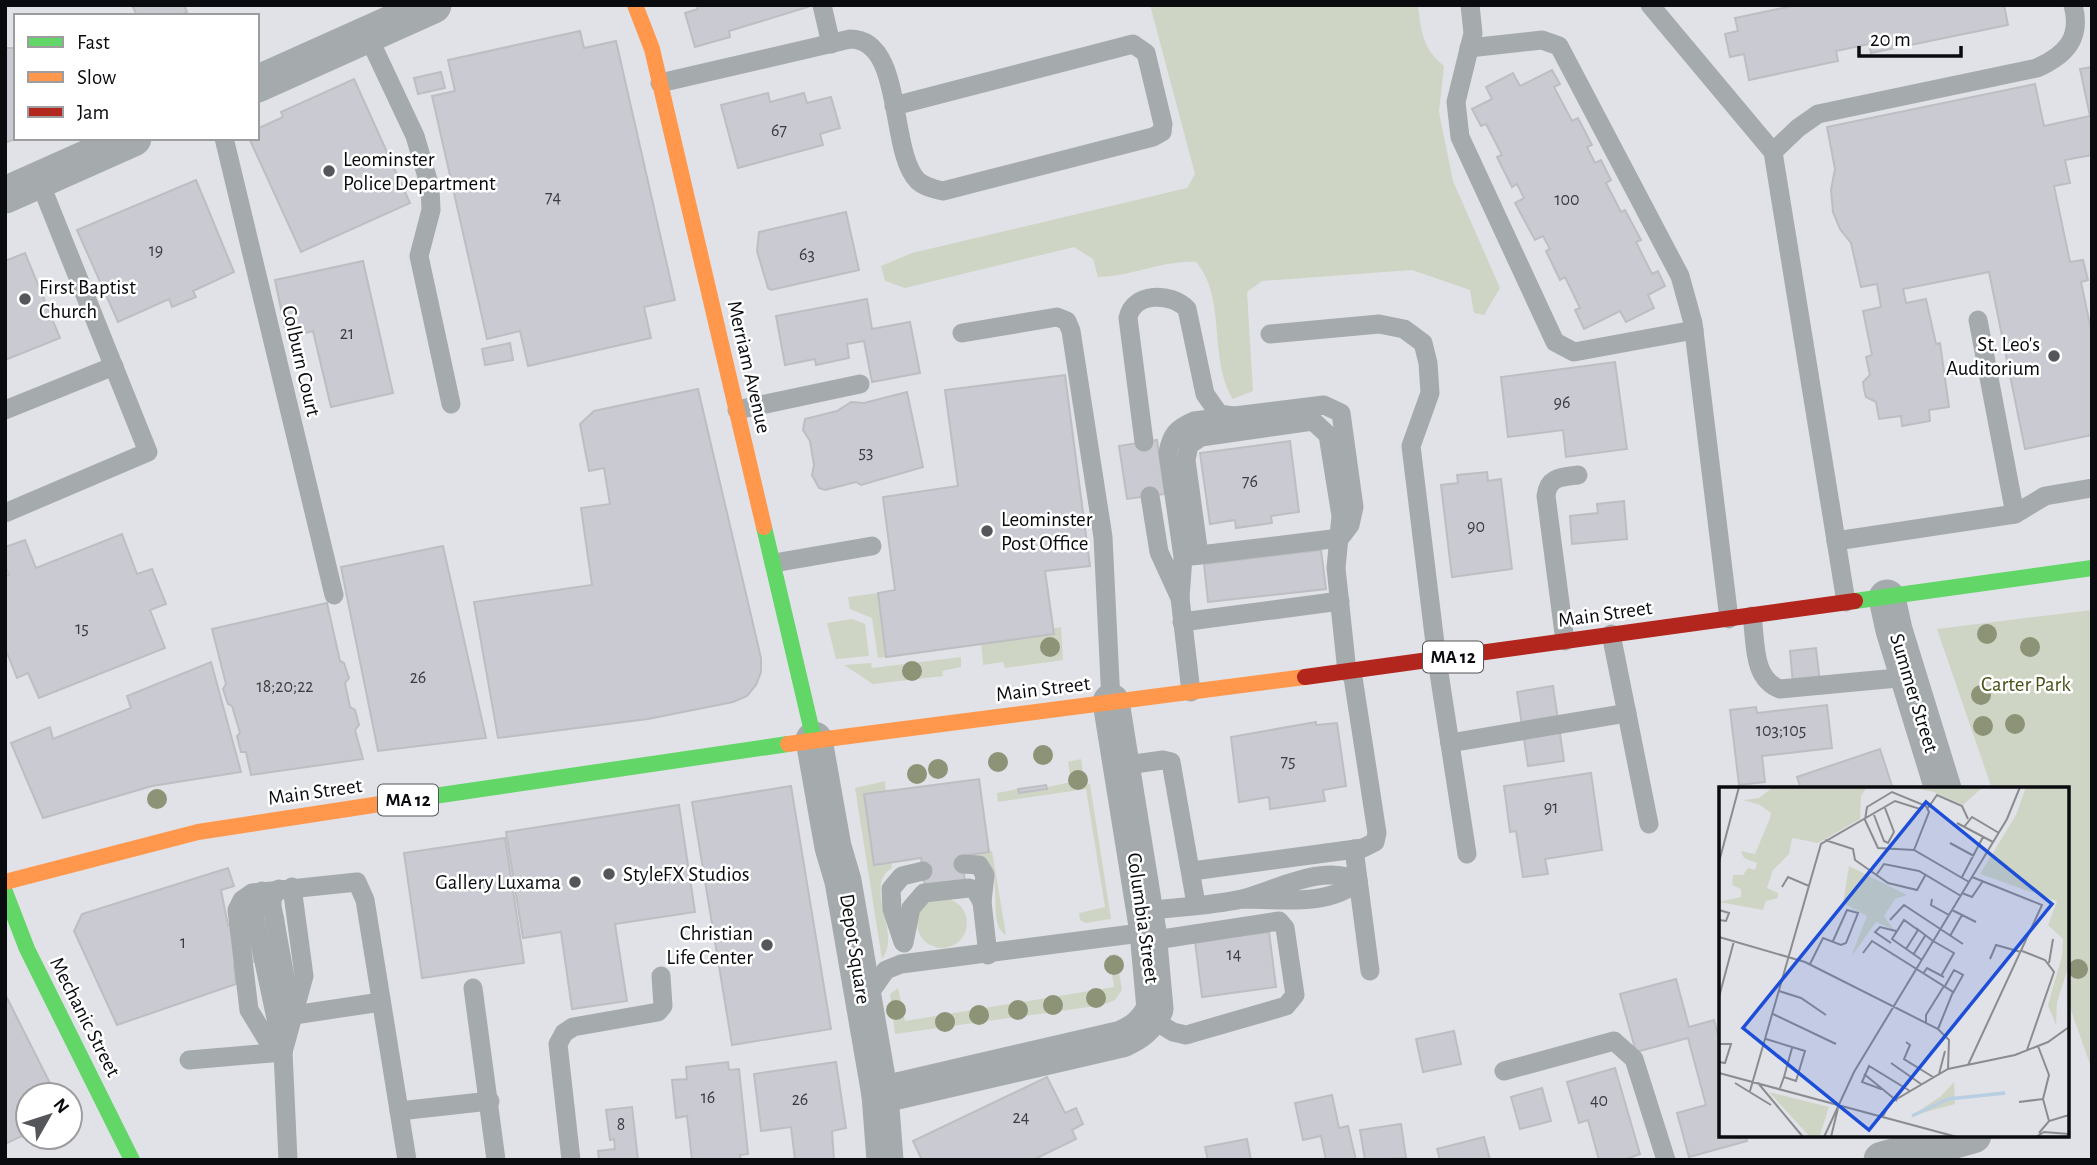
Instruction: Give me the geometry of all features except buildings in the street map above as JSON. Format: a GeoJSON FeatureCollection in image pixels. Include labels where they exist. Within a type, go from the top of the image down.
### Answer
{"type":"FeatureCollection","features":[{"type":"Feature","properties":{"kind":"main road","name":"Merriam Avenue"},"geometry":{"type":"LineString","coordinates":[[635,5],[652,49],[814,740]]}},
{"type":"Feature","properties":{"kind":"main road","name":"Main Street"},"geometry":{"type":"LineString","coordinates":[[5,882],[198,832],[254,822],[814,740],[1437,660],[2092,568]]}},
{"type":"Feature","properties":{"kind":"main road","name":"Mechanic Street"},"geometry":{"type":"LineString","coordinates":[[5,891],[27,949],[132,1160]]}},
{"type":"Feature","properties":{"kind":"street"},"geometry":{"type":"LineString","coordinates":[[259,83],[433,5]]}},
{"type":"Feature","properties":{"kind":"street"},"geometry":{"type":"LineString","coordinates":[[5,195],[129,140]]}},
{"type":"Feature","properties":{"kind":"street","name":"Summer Street"},"geometry":{"type":"LineString","coordinates":[[1888,598],[1908,677],[1942,787]]}},
{"type":"Feature","properties":{"kind":"street","name":"Columbia Street"},"geometry":{"type":"LineString","coordinates":[[1111,702],[1147,928],[1155,1009],[1150,1018]]}},
{"type":"Feature","properties":{"kind":"street","name":"Depot Square"},"geometry":{"type":"LineString","coordinates":[[814,740],[833,847],[843,881],[880,1095],[885,1160]]}},
{"type":"Feature","properties":{"kind":"street"},"geometry":{"type":"LineString","coordinates":[[880,1095],[1122,1040],[1139,1032],[1150,1018]]}},
{"type":"Feature","properties":{"kind":"street"},"geometry":{"type":"LineString","coordinates":[[1882,1160],[1966,1137]]}},
{"type":"Feature","properties":{"kind":"lane"},"geometry":{"type":"LineString","coordinates":[[822,5],[831,44]]}},
{"type":"Feature","properties":{"kind":"lane"},"geometry":{"type":"LineString","coordinates":[[1470,5],[1474,24],[1456,102],[1460,137],[1555,342],[1574,352],[1694,330]]}},
{"type":"Feature","properties":{"kind":"lane"},"geometry":{"type":"LineString","coordinates":[[1650,5],[1773,152],[1846,602]]}},
{"type":"Feature","properties":{"kind":"lane"},"geometry":{"type":"LineString","coordinates":[[1773,152],[1818,114],[2037,68],[2064,52],[2083,36],[2073,5]]}},
{"type":"Feature","properties":{"kind":"lane"},"geometry":{"type":"LineString","coordinates":[[367,34],[415,136],[430,187],[431,210],[419,256],[451,404]]}},
{"type":"Feature","properties":{"kind":"lane"},"geometry":{"type":"LineString","coordinates":[[660,83],[854,38],[867,41],[881,56],[894,106],[912,172],[919,182],[943,191],[1153,137],[1162,132],[1163,124],[1146,53],[1133,44],[894,106]]}},
{"type":"Feature","properties":{"kind":"lane"},"geometry":{"type":"LineString","coordinates":[[1469,48],[1542,40],[1559,46],[1680,276],[1694,330],[1730,619]]}},
{"type":"Feature","properties":{"kind":"lane","name":"Colburn Court"},"geometry":{"type":"LineString","coordinates":[[224,140],[334,595]]}},
{"type":"Feature","properties":{"kind":"lane"},"geometry":{"type":"LineString","coordinates":[[5,513],[148,452],[39,180]]}},
{"type":"Feature","properties":{"kind":"lane"},"geometry":{"type":"LineString","coordinates":[[1144,442],[1128,318],[1132,304],[1136,301],[1169,299],[1180,302],[1187,309],[1205,394],[1219,414],[1234,416]]}},
{"type":"Feature","properties":{"kind":"lane"},"geometry":{"type":"LineString","coordinates":[[961,333],[1057,317],[1066,321],[1071,331],[1103,537],[1111,702]]}},
{"type":"Feature","properties":{"kind":"lane"},"geometry":{"type":"LineString","coordinates":[[1978,320],[2015,514]]}},
{"type":"Feature","properties":{"kind":"lane"},"geometry":{"type":"LineString","coordinates":[[1270,334],[1379,324],[1404,329],[1423,343],[1429,363],[1430,393],[1411,446],[1437,660],[1466,854]]}},
{"type":"Feature","properties":{"kind":"lane"},"geometry":{"type":"LineString","coordinates":[[5,410],[114,366]]}},
{"type":"Feature","properties":{"kind":"lane"},"geometry":{"type":"LineString","coordinates":[[737,410],[860,384]]}},
{"type":"Feature","properties":{"kind":"lane"},"geometry":{"type":"LineString","coordinates":[[1324,405],[1341,413],[1354,507],[1350,525],[1340,538],[1313,546],[1200,557],[1168,453],[1175,431],[1194,421],[1324,405]]}},
{"type":"Feature","properties":{"kind":"lane"},"geometry":{"type":"LineString","coordinates":[[1180,598],[1200,557],[1186,460],[1189,445],[1201,437],[1313,421],[1328,435],[1341,516],[1336,568],[1349,671],[1377,833],[1372,845],[1354,849],[1192,871]]}},
{"type":"Feature","properties":{"kind":"lane"},"geometry":{"type":"LineString","coordinates":[[1566,641],[1546,496],[1547,486],[1552,480],[1578,475]]}},
{"type":"Feature","properties":{"kind":"lane"},"geometry":{"type":"LineString","coordinates":[[1836,541],[2015,514],[2045,496],[2092,488]]}},
{"type":"Feature","properties":{"kind":"lane"},"geometry":{"type":"LineString","coordinates":[[1150,496],[1159,552],[1180,598],[1191,692]]}},
{"type":"Feature","properties":{"kind":"lane"},"geometry":{"type":"LineString","coordinates":[[774,563],[872,546]]}},
{"type":"Feature","properties":{"kind":"lane"},"geometry":{"type":"LineString","coordinates":[[1182,622],[1215,609],[1319,597],[1340,601]]}},
{"type":"Feature","properties":{"kind":"lane"},"geometry":{"type":"LineString","coordinates":[[1752,615],[1760,675],[1770,686],[1780,689],[1908,677]]}},
{"type":"Feature","properties":{"kind":"lane"},"geometry":{"type":"LineString","coordinates":[[1611,634],[1649,824]]}},
{"type":"Feature","properties":{"kind":"lane"},"geometry":{"type":"LineString","coordinates":[[1450,743],[1627,713]]}},
{"type":"Feature","properties":{"kind":"lane"},"geometry":{"type":"LineString","coordinates":[[1120,766],[1163,760],[1171,762],[1196,904]]}},
{"type":"Feature","properties":{"kind":"lane"},"geometry":{"type":"LineString","coordinates":[[1354,849],[1370,971]]}},
{"type":"Feature","properties":{"kind":"lane"},"geometry":{"type":"LineString","coordinates":[[963,864],[979,865],[985,875],[982,902],[988,955]]}},
{"type":"Feature","properties":{"kind":"lane"},"geometry":{"type":"LineString","coordinates":[[908,963],[892,909],[891,889],[902,876],[923,871]]}},
{"type":"Feature","properties":{"kind":"lane"},"geometry":{"type":"LineString","coordinates":[[1147,928],[1196,904],[1242,899],[1303,880],[1344,875],[1358,881]]}},
{"type":"Feature","properties":{"kind":"lane"},"geometry":{"type":"LineString","coordinates":[[288,1160],[283,1052],[255,920],[255,902],[278,889],[348,880],[357,881],[362,888],[407,1160]]}},
{"type":"Feature","properties":{"kind":"lane"},"geometry":{"type":"LineString","coordinates":[[904,943],[911,908],[924,893],[970,888],[982,902]]}},
{"type":"Feature","properties":{"kind":"lane"},"geometry":{"type":"LineString","coordinates":[[278,889],[304,965],[302,989],[283,1052]]}},
{"type":"Feature","properties":{"kind":"lane"},"geometry":{"type":"LineString","coordinates":[[863,1002],[886,970],[908,963],[988,955],[1147,928],[1279,921],[1285,928],[1295,995],[1286,1006],[1186,1035],[1173,1032],[1150,1018]]}},
{"type":"Feature","properties":{"kind":"lane"},"geometry":{"type":"LineString","coordinates":[[571,1160],[558,1044],[564,1033],[573,1027],[658,1012],[663,1006],[661,976]]}},
{"type":"Feature","properties":{"kind":"lane"},"geometry":{"type":"LineString","coordinates":[[473,988],[496,1160]]}},
{"type":"Feature","properties":{"kind":"lane"},"geometry":{"type":"LineString","coordinates":[[294,1015],[381,1002]]}},
{"type":"Feature","properties":{"kind":"lane"},"geometry":{"type":"LineString","coordinates":[[1504,1071],[1614,1041],[1634,1059],[1666,1160]]}},
{"type":"Feature","properties":{"kind":"lane"},"geometry":{"type":"LineString","coordinates":[[189,1060],[283,1052]]}},
{"type":"Feature","properties":{"kind":"lane"},"geometry":{"type":"LineString","coordinates":[[399,1111],[490,1101]]}},
{"type":"Feature","properties":{"kind":"green space"},"geometry":{"type":"Polygon","coordinates":[[[1150,5],[1418,5],[1424,39],[1444,66],[1439,112],[1453,181],[1500,288],[1484,315],[1474,313],[1470,290],[1412,270],[1262,281],[1247,292],[1253,391],[1233,399],[1221,366],[1211,293],[1196,262],[1098,277],[1093,259],[1074,247],[905,288],[885,281],[881,266],[912,253],[1187,188],[1195,174],[1150,5]]]}},
{"type":"Feature","properties":{"kind":"green space"},"geometry":{"type":"Polygon","coordinates":[[[878,593],[886,657],[878,658],[872,618],[850,609],[848,597],[878,593]]]}},
{"type":"Feature","properties":{"kind":"green space","name":"Carter Park"},"geometry":{"type":"Polygon","coordinates":[[[2092,610],[2092,1070],[2069,1005],[2069,787],[1991,787],[1937,629],[2092,610]]]}},
{"type":"Feature","properties":{"kind":"green space"},"geometry":{"type":"Polygon","coordinates":[[[852,619],[865,624],[869,656],[836,659],[827,623],[852,619]]]}},
{"type":"Feature","properties":{"kind":"green space"},"geometry":{"type":"Polygon","coordinates":[[[1061,627],[1063,660],[1005,668],[1003,662],[983,665],[981,642],[1061,627]]]}},
{"type":"Feature","properties":{"kind":"green space"},"geometry":{"type":"Polygon","coordinates":[[[961,657],[961,667],[942,671],[943,676],[873,684],[844,665],[871,663],[872,668],[961,657]]]}},
{"type":"Feature","properties":{"kind":"green space"},"geometry":{"type":"Polygon","coordinates":[[[1081,759],[1085,785],[1090,784],[1111,919],[1085,923],[1080,920],[1079,913],[1105,907],[1086,789],[998,802],[997,793],[1018,789],[1020,793],[1071,782],[1068,762],[1081,759]]]}},
{"type":"Feature","properties":{"kind":"green space"},"geometry":{"type":"Polygon","coordinates":[[[885,781],[886,792],[864,795],[874,864],[891,862],[892,868],[884,876],[881,886],[888,937],[887,949],[882,959],[855,788],[885,781]]]}},
{"type":"Feature","properties":{"kind":"green space"},"geometry":{"type":"Polygon","coordinates":[[[992,851],[1006,935],[996,918],[991,869],[985,860],[974,854],[992,851]]]}},
{"type":"Feature","properties":{"kind":"green space"},"geometry":{"type":"Polygon","coordinates":[[[942,898],[959,906],[967,923],[959,940],[942,948],[925,940],[917,923],[925,906],[942,898]]]}},
{"type":"Feature","properties":{"kind":"green space"},"geometry":{"type":"Polygon","coordinates":[[[1116,954],[1122,990],[1115,1000],[1103,1005],[895,1034],[890,994],[898,988],[905,1021],[1114,987],[1109,955],[1116,954]]]}},
{"type":"Feature","properties":{"kind":"traffic: fast"},"geometry":{"type":"LineString","coordinates":[[764,527],[814,740]]}},
{"type":"Feature","properties":{"kind":"traffic: fast"},"geometry":{"type":"LineString","coordinates":[[1855,601],[2092,568]]}},
{"type":"Feature","properties":{"kind":"traffic: fast"},"geometry":{"type":"LineString","coordinates":[[393,802],[788,744]]}},
{"type":"Feature","properties":{"kind":"traffic: fast"},"geometry":{"type":"LineString","coordinates":[[5,892],[27,949],[132,1160]]}},
{"type":"Feature","properties":{"kind":"traffic: slow"},"geometry":{"type":"LineString","coordinates":[[635,5],[652,49],[764,527]]}},
{"type":"Feature","properties":{"kind":"traffic: slow"},"geometry":{"type":"LineString","coordinates":[[788,744],[1305,677]]}},
{"type":"Feature","properties":{"kind":"traffic: slow"},"geometry":{"type":"LineString","coordinates":[[5,882],[198,832],[393,802]]}},
{"type":"Feature","properties":{"kind":"traffic: jam"},"geometry":{"type":"LineString","coordinates":[[1305,677],[1855,601]]}},
{"type":"Feature","properties":{"kind":"place","name":"Leominster Police Department"},"geometry":{"type":"Point","coordinates":[329,171]}},
{"type":"Feature","properties":{"kind":"place","name":"First Baptist Church"},"geometry":{"type":"Point","coordinates":[25,299]}},
{"type":"Feature","properties":{"kind":"place","name":"St. Leo's Auditorium"},"geometry":{"type":"Point","coordinates":[2054,356]}},
{"type":"Feature","properties":{"kind":"place","name":"Leominster Post Office"},"geometry":{"type":"Point","coordinates":[987,531]}},
{"type":"Feature","properties":{"kind":"place","name":"StyleFX Studios"},"geometry":{"type":"Point","coordinates":[609,874]}},
{"type":"Feature","properties":{"kind":"place","name":"Gallery Luxama"},"geometry":{"type":"Point","coordinates":[575,882]}},
{"type":"Feature","properties":{"kind":"place","name":"Christian Life Center"},"geometry":{"type":"Point","coordinates":[767,945]}}]}
